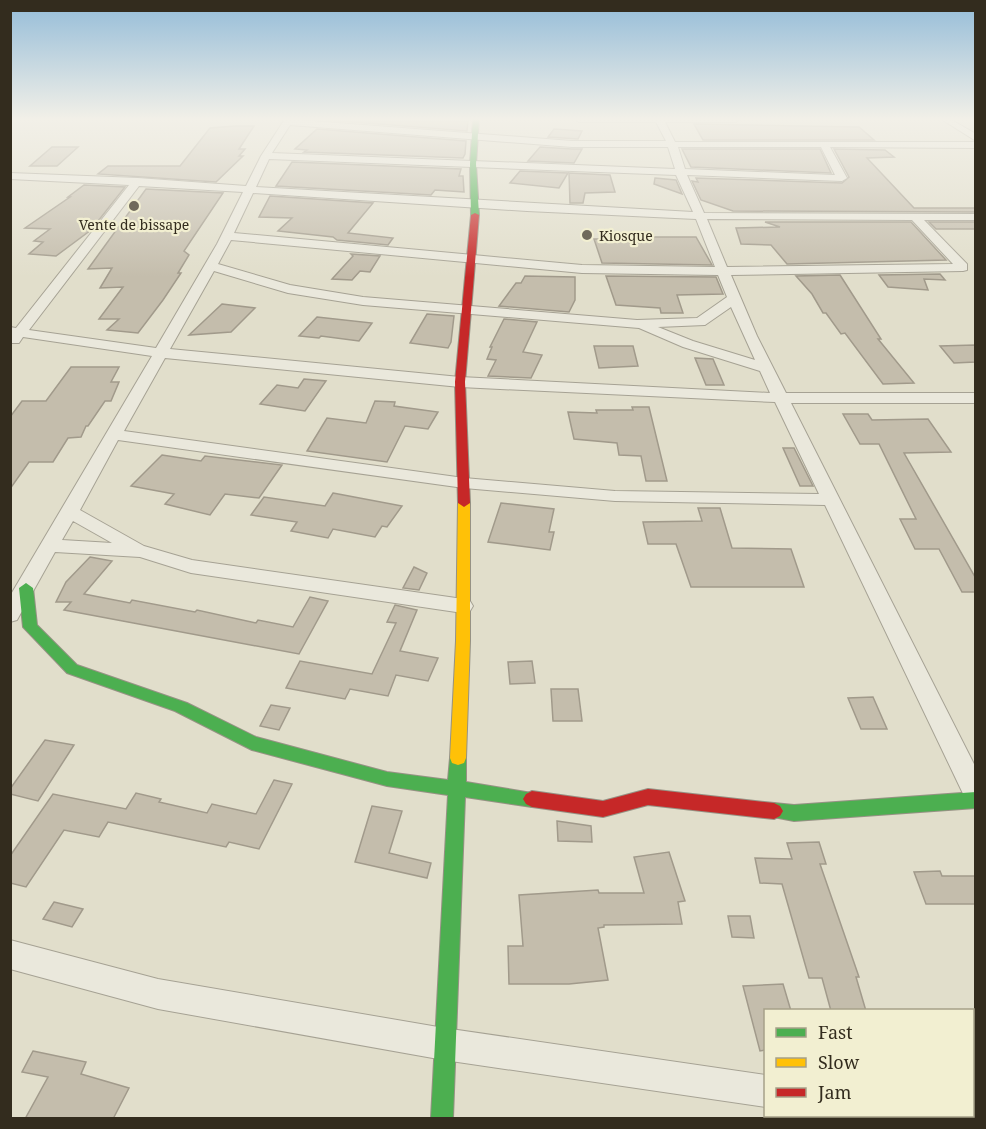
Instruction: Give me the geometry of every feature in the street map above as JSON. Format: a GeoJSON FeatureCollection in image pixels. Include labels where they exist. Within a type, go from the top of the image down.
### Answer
{"type":"FeatureCollection","features":[{"type":"Feature","properties":{"kind":"street"},"geometry":{"type":"LineString","coordinates":[[10,615],[228,236],[259,172]]}},
{"type":"Feature","properties":{"kind":"street"},"geometry":{"type":"LineString","coordinates":[[442,1119],[463,606],[464,483],[460,382],[476,205],[474,172]]}},
{"type":"Feature","properties":{"kind":"street"},"geometry":{"type":"LineString","coordinates":[[673,172],[842,178],[839,172]]}},
{"type":"Feature","properties":{"kind":"street"},"geometry":{"type":"LineString","coordinates":[[681,172],[766,368],[975,794]]}},
{"type":"Feature","properties":{"kind":"street"},"geometry":{"type":"LineString","coordinates":[[10,176],[138,182],[476,205],[700,216],[975,217]]}},
{"type":"Feature","properties":{"kind":"street"},"geometry":{"type":"LineString","coordinates":[[14,336],[138,182]]}},
{"type":"Feature","properties":{"kind":"street"},"geometry":{"type":"LineString","coordinates":[[228,236],[421,252],[472,260],[582,269],[723,271],[963,267],[914,216]]}},
{"type":"Feature","properties":{"kind":"street"},"geometry":{"type":"LineString","coordinates":[[211,266],[288,289],[363,301],[637,324],[700,322],[735,298]]}},
{"type":"Feature","properties":{"kind":"street"},"geometry":{"type":"LineString","coordinates":[[637,324],[688,344],[766,368]]}},
{"type":"Feature","properties":{"kind":"street"},"geometry":{"type":"LineString","coordinates":[[14,336],[460,382],[781,398],[975,398]]}},
{"type":"Feature","properties":{"kind":"street"},"geometry":{"type":"LineString","coordinates":[[115,435],[464,483],[615,496],[831,500]]}},
{"type":"Feature","properties":{"kind":"street"},"geometry":{"type":"LineString","coordinates":[[70,512],[141,551],[191,566],[463,606]]}},
{"type":"Feature","properties":{"kind":"street"},"geometry":{"type":"LineString","coordinates":[[51,546],[141,551]]}},
{"type":"Feature","properties":{"kind":"street"},"geometry":{"type":"LineString","coordinates":[[26,588],[30,627],[72,669],[181,707],[252,742],[387,779],[603,809],[648,797],[794,813],[975,800]]}},
{"type":"Feature","properties":{"kind":"street"},"geometry":{"type":"LineString","coordinates":[[10,954],[158,994],[444,1044],[764,1091]]}},
{"type":"Feature","properties":{"kind":"building"},"geometry":{"type":"Polygon","coordinates":[[[101,172],[227,172],[216,182],[98,174],[101,172]]]}},
{"type":"Feature","properties":{"kind":"building"},"geometry":{"type":"Polygon","coordinates":[[[286,172],[460,172],[459,176],[463,176],[464,192],[435,190],[431,195],[276,186],[286,172]]]}},
{"type":"Feature","properties":{"kind":"building"},"geometry":{"type":"Polygon","coordinates":[[[519,172],[568,173],[559,188],[510,183],[519,172]]]}},
{"type":"Feature","properties":{"kind":"building"},"geometry":{"type":"Polygon","coordinates":[[[846,172],[880,172],[914,208],[975,208],[975,212],[733,211],[701,200],[692,181],[698,182],[696,178],[842,183],[849,177],[846,172]]]}},
{"type":"Feature","properties":{"kind":"building"},"geometry":{"type":"Polygon","coordinates":[[[569,173],[610,175],[615,192],[585,193],[583,203],[570,203],[569,173]]]}},
{"type":"Feature","properties":{"kind":"building"},"geometry":{"type":"Polygon","coordinates":[[[655,178],[676,180],[682,194],[654,184],[655,178]]]}},
{"type":"Feature","properties":{"kind":"building"},"geometry":{"type":"Polygon","coordinates":[[[84,185],[125,187],[91,230],[56,256],[29,254],[43,242],[34,241],[50,229],[25,228],[84,185]]]}},
{"type":"Feature","properties":{"kind":"building"},"geometry":{"type":"Polygon","coordinates":[[[146,189],[223,193],[184,251],[189,255],[178,273],[181,273],[138,333],[107,330],[119,319],[99,319],[123,287],[100,288],[112,268],[88,269],[146,189]]]}},
{"type":"Feature","properties":{"kind":"building"},"geometry":{"type":"Polygon","coordinates":[[[270,196],[373,203],[348,233],[393,238],[388,245],[278,231],[292,218],[259,217],[270,196]]]}},
{"type":"Feature","properties":{"kind":"building"},"geometry":{"type":"Polygon","coordinates":[[[765,222],[911,222],[946,260],[787,264],[771,245],[741,244],[736,228],[780,227],[765,222]]]}},
{"type":"Feature","properties":{"kind":"building"},"geometry":{"type":"Polygon","coordinates":[[[929,222],[975,222],[975,229],[936,229],[929,222]]]}},
{"type":"Feature","properties":{"kind":"building"},"geometry":{"type":"Polygon","coordinates":[[[630,237],[696,237],[712,265],[602,263],[594,239],[630,239],[630,237]]]}},
{"type":"Feature","properties":{"kind":"building"},"geometry":{"type":"Polygon","coordinates":[[[351,254],[380,256],[370,272],[360,271],[352,280],[332,279],[353,256],[351,254]]]}},
{"type":"Feature","properties":{"kind":"building"},"geometry":{"type":"Polygon","coordinates":[[[940,274],[945,280],[924,279],[928,290],[888,287],[879,275],[940,274]]]}},
{"type":"Feature","properties":{"kind":"building"},"geometry":{"type":"Polygon","coordinates":[[[840,275],[881,339],[878,339],[914,383],[883,384],[845,333],[841,334],[796,276],[840,275]]]}},
{"type":"Feature","properties":{"kind":"building"},"geometry":{"type":"Polygon","coordinates":[[[525,276],[575,277],[575,300],[569,312],[499,306],[516,283],[521,283],[525,276]]]}},
{"type":"Feature","properties":{"kind":"building"},"geometry":{"type":"Polygon","coordinates":[[[606,276],[716,277],[723,294],[677,295],[683,313],[661,313],[660,308],[616,305],[606,276]]]}},
{"type":"Feature","properties":{"kind":"building"},"geometry":{"type":"Polygon","coordinates":[[[222,304],[255,308],[231,332],[189,335],[222,304]]]}},
{"type":"Feature","properties":{"kind":"building"},"geometry":{"type":"Polygon","coordinates":[[[427,314],[454,316],[451,342],[448,348],[410,343],[427,314]]]}},
{"type":"Feature","properties":{"kind":"building"},"geometry":{"type":"Polygon","coordinates":[[[317,317],[372,323],[359,341],[321,336],[319,338],[299,336],[317,317]]]}},
{"type":"Feature","properties":{"kind":"building"},"geometry":{"type":"Polygon","coordinates":[[[504,319],[537,322],[523,352],[542,355],[531,378],[488,376],[496,360],[487,359],[492,347],[490,347],[504,319]]]}},
{"type":"Feature","properties":{"kind":"building"},"geometry":{"type":"Polygon","coordinates":[[[975,345],[975,362],[954,363],[940,346],[975,345]]]}},
{"type":"Feature","properties":{"kind":"building"},"geometry":{"type":"Polygon","coordinates":[[[594,346],[633,346],[638,366],[599,368],[594,346]]]}},
{"type":"Feature","properties":{"kind":"building"},"geometry":{"type":"Polygon","coordinates":[[[695,358],[713,359],[724,385],[706,385],[695,358]]]}},
{"type":"Feature","properties":{"kind":"building"},"geometry":{"type":"Polygon","coordinates":[[[71,367],[119,367],[111,382],[119,382],[111,401],[105,401],[86,426],[81,437],[68,438],[53,462],[29,462],[10,489],[10,417],[22,401],[46,401],[71,367]]]}},
{"type":"Feature","properties":{"kind":"building"},"geometry":{"type":"Polygon","coordinates":[[[304,379],[326,381],[305,411],[260,404],[277,385],[298,388],[304,379]]]}},
{"type":"Feature","properties":{"kind":"building"},"geometry":{"type":"Polygon","coordinates":[[[375,401],[395,402],[394,406],[438,412],[428,429],[405,426],[387,462],[307,451],[327,418],[366,423],[375,401]]]}},
{"type":"Feature","properties":{"kind":"building"},"geometry":{"type":"Polygon","coordinates":[[[632,407],[649,407],[667,481],[646,481],[641,456],[619,455],[617,443],[574,439],[568,412],[597,413],[596,410],[633,410],[632,407]]]}},
{"type":"Feature","properties":{"kind":"building"},"geometry":{"type":"Polygon","coordinates":[[[843,414],[868,414],[872,420],[928,419],[951,452],[904,453],[975,577],[975,592],[962,592],[939,549],[915,549],[900,519],[916,519],[879,444],[860,444],[843,414]]]}},
{"type":"Feature","properties":{"kind":"building"},"geometry":{"type":"Polygon","coordinates":[[[783,448],[794,448],[813,486],[800,486],[783,448]]]}},
{"type":"Feature","properties":{"kind":"building"},"geometry":{"type":"Polygon","coordinates":[[[162,455],[201,461],[205,456],[282,465],[259,498],[225,494],[210,515],[165,504],[174,494],[131,486],[162,455]]]}},
{"type":"Feature","properties":{"kind":"building"},"geometry":{"type":"Polygon","coordinates":[[[333,493],[402,506],[387,527],[382,526],[375,537],[333,529],[328,538],[291,531],[297,522],[251,515],[264,497],[325,506],[333,493]]]}},
{"type":"Feature","properties":{"kind":"building"},"geometry":{"type":"Polygon","coordinates":[[[501,503],[554,509],[549,532],[554,532],[550,550],[488,542],[501,503]]]}},
{"type":"Feature","properties":{"kind":"building"},"geometry":{"type":"Polygon","coordinates":[[[698,508],[720,508],[732,548],[791,549],[804,587],[691,587],[676,544],[648,544],[643,522],[702,521],[698,508]]]}},
{"type":"Feature","properties":{"kind":"building"},"geometry":{"type":"Polygon","coordinates":[[[90,557],[112,561],[84,594],[130,603],[132,600],[195,612],[197,610],[256,623],[258,620],[293,627],[310,597],[328,601],[299,654],[64,610],[71,602],[56,602],[66,582],[90,557]]]}},
{"type":"Feature","properties":{"kind":"building"},"geometry":{"type":"Polygon","coordinates":[[[414,567],[427,573],[419,590],[403,588],[414,567]]]}},
{"type":"Feature","properties":{"kind":"building"},"geometry":{"type":"Polygon","coordinates":[[[395,605],[417,610],[400,651],[438,658],[428,681],[396,675],[388,696],[350,689],[345,699],[286,688],[300,661],[372,674],[396,623],[387,622],[395,605]]]}},
{"type":"Feature","properties":{"kind":"building"},"geometry":{"type":"Polygon","coordinates":[[[532,661],[535,683],[510,684],[508,662],[532,661]]]}},
{"type":"Feature","properties":{"kind":"building"},"geometry":{"type":"Polygon","coordinates":[[[551,689],[578,689],[582,721],[553,721],[551,689]]]}},
{"type":"Feature","properties":{"kind":"building"},"geometry":{"type":"Polygon","coordinates":[[[873,697],[887,729],[861,729],[848,698],[873,697]]]}},
{"type":"Feature","properties":{"kind":"building"},"geometry":{"type":"Polygon","coordinates":[[[271,705],[290,708],[279,730],[260,726],[271,705]]]}},
{"type":"Feature","properties":{"kind":"building"},"geometry":{"type":"Polygon","coordinates":[[[45,740],[74,745],[38,801],[10,794],[10,789],[45,740]]]}},
{"type":"Feature","properties":{"kind":"building"},"geometry":{"type":"Polygon","coordinates":[[[274,780],[292,784],[259,849],[229,842],[226,847],[108,822],[99,837],[64,830],[26,887],[10,883],[10,856],[53,794],[126,809],[136,793],[161,799],[159,802],[207,813],[212,804],[256,814],[274,780]]]}},
{"type":"Feature","properties":{"kind":"building"},"geometry":{"type":"Polygon","coordinates":[[[372,806],[402,811],[389,853],[431,863],[427,878],[355,862],[372,806]]]}},
{"type":"Feature","properties":{"kind":"building"},"geometry":{"type":"Polygon","coordinates":[[[557,821],[591,826],[592,842],[558,841],[557,821]]]}},
{"type":"Feature","properties":{"kind":"building"},"geometry":{"type":"Polygon","coordinates":[[[819,842],[826,864],[820,864],[859,977],[856,977],[865,1009],[830,1009],[822,978],[809,978],[782,884],[760,883],[755,858],[792,859],[787,843],[819,842]]]}},
{"type":"Feature","properties":{"kind":"building"},"geometry":{"type":"Polygon","coordinates":[[[669,852],[685,901],[678,902],[682,924],[604,925],[598,928],[608,980],[569,984],[509,984],[508,946],[523,946],[519,895],[598,890],[599,893],[644,893],[634,857],[669,852]]]}},
{"type":"Feature","properties":{"kind":"building"},"geometry":{"type":"Polygon","coordinates":[[[940,871],[942,876],[975,876],[975,904],[926,904],[914,872],[940,871]]]}},
{"type":"Feature","properties":{"kind":"building"},"geometry":{"type":"Polygon","coordinates":[[[54,902],[83,909],[72,927],[43,919],[54,902]]]}},
{"type":"Feature","properties":{"kind":"building"},"geometry":{"type":"Polygon","coordinates":[[[728,916],[750,916],[754,938],[732,937],[728,916]]]}},
{"type":"Feature","properties":{"kind":"building"},"geometry":{"type":"Polygon","coordinates":[[[783,984],[790,1009],[764,1009],[764,1050],[760,1051],[743,986],[783,984]]]}},
{"type":"Feature","properties":{"kind":"building"},"geometry":{"type":"Polygon","coordinates":[[[33,1051],[86,1062],[81,1074],[129,1088],[113,1119],[25,1119],[48,1077],[22,1072],[33,1051]]]}},
{"type":"Feature","properties":{"kind":"traffic: fast"},"geometry":{"type":"LineString","coordinates":[[473,172],[475,215]]}},
{"type":"Feature","properties":{"kind":"traffic: fast"},"geometry":{"type":"LineString","coordinates":[[26,588],[30,627],[72,669],[181,707],[252,743],[387,779],[532,799]]}},
{"type":"Feature","properties":{"kind":"traffic: fast"},"geometry":{"type":"LineString","coordinates":[[442,1118],[458,758]]}},
{"type":"Feature","properties":{"kind":"traffic: fast"},"geometry":{"type":"LineString","coordinates":[[774,811],[794,813],[976,800]]}},
{"type":"Feature","properties":{"kind":"traffic: slow"},"geometry":{"type":"LineString","coordinates":[[458,758],[463,641],[464,503]]}},
{"type":"Feature","properties":{"kind":"traffic: jam"},"geometry":{"type":"LineString","coordinates":[[464,503],[460,382],[475,215]]}},
{"type":"Feature","properties":{"kind":"traffic: jam"},"geometry":{"type":"LineString","coordinates":[[532,799],[603,809],[648,797],[774,811]]}},
{"type":"Feature","properties":{"kind":"place","name":"Vente de bissape"},"geometry":{"type":"Point","coordinates":[134,206]}},
{"type":"Feature","properties":{"kind":"place","name":"Kiosque"},"geometry":{"type":"Point","coordinates":[587,235]}}]}
